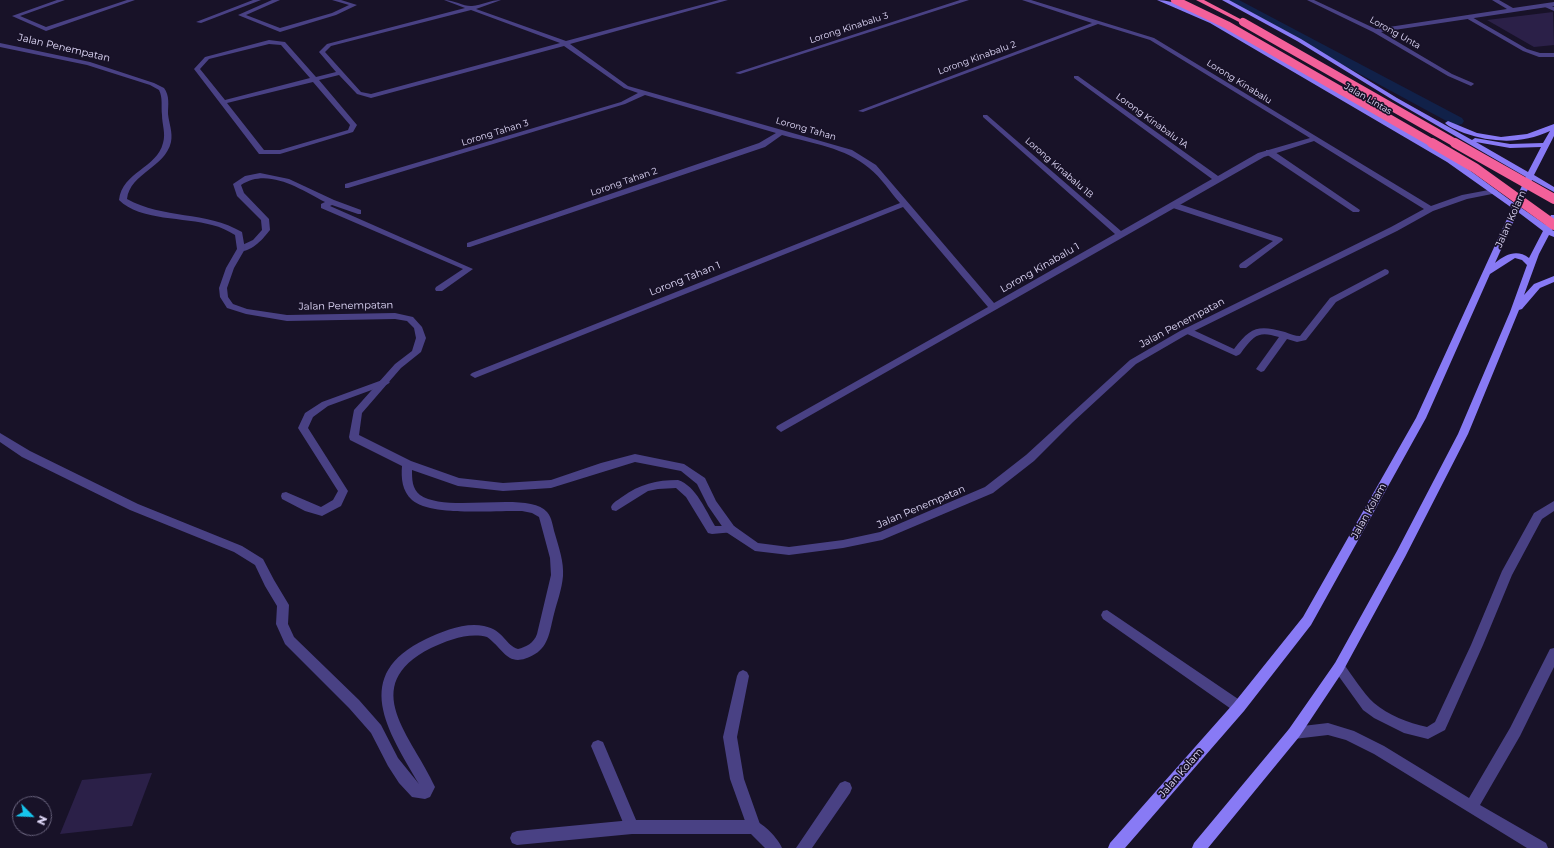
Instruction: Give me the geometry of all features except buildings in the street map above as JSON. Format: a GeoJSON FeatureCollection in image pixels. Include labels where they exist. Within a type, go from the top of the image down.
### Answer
{"type":"FeatureCollection","features":[{"type":"Feature","properties":{"kind":"highway","name":"Jalan Lintas"},"geometry":{"type":"LineString","coordinates":[[1175,0],[1227,25],[1416,132],[1475,168],[1552,230]]}},
{"type":"Feature","properties":{"kind":"highway","name":"Jalan Lintas"},"geometry":{"type":"LineString","coordinates":[[1199,0],[1243,22],[1554,199]]}},
{"type":"Feature","properties":{"kind":"main road","name":"Jalan Lintas"},"geometry":{"type":"LineString","coordinates":[[1160,0],[1199,15],[1212,22],[1450,160],[1516,207],[1552,230]]}},
{"type":"Feature","properties":{"kind":"main road","name":"Jalan Lintas"},"geometry":{"type":"LineString","coordinates":[[1225,0],[1299,40],[1395,100],[1554,190]]}},
{"type":"Feature","properties":{"kind":"main road"},"geometry":{"type":"LineString","coordinates":[[1299,40],[1441,119],[1475,134],[1510,140],[1539,134],[1554,126]]}},
{"type":"Feature","properties":{"kind":"main road","name":"Jalan Kolam"},"geometry":{"type":"LineString","coordinates":[[1115,848],[1239,707],[1307,622],[1421,418],[1530,176],[1554,129]]}},
{"type":"Feature","properties":{"kind":"main road"},"geometry":{"type":"LineString","coordinates":[[1460,136],[1499,146],[1522,147],[1545,145]]}},
{"type":"Feature","properties":{"kind":"main road"},"geometry":{"type":"LineString","coordinates":[[1199,848],[1294,733],[1339,666],[1401,554],[1463,434],[1514,312],[1531,264],[1552,230],[1554,217]]}},
{"type":"Feature","properties":{"kind":"main road"},"geometry":{"type":"LineString","coordinates":[[1486,275],[1508,256],[1522,256],[1531,264]]}},
{"type":"Feature","properties":{"kind":"main road"},"geometry":{"type":"LineString","coordinates":[[1514,312],[1537,286],[1554,279]]}},
{"type":"Feature","properties":{"kind":"street"},"geometry":{"type":"LineString","coordinates":[[62,0],[15,16],[46,29],[132,0]]}},
{"type":"Feature","properties":{"kind":"street"},"geometry":{"type":"LineString","coordinates":[[199,22],[258,0]]}},
{"type":"Feature","properties":{"kind":"street"},"geometry":{"type":"LineString","coordinates":[[277,0],[241,15],[280,30],[334,14],[354,6],[335,0]]}},
{"type":"Feature","properties":{"kind":"street","name":"Lorong Tahan"},"geometry":{"type":"LineString","coordinates":[[447,0],[564,43],[620,84],[849,152],[862,158],[873,167],[993,307]]}},
{"type":"Feature","properties":{"kind":"street"},"geometry":{"type":"LineString","coordinates":[[498,0],[468,8],[453,14],[329,45],[322,52],[339,73],[359,93],[372,96],[725,0]]}},
{"type":"Feature","properties":{"kind":"street","name":"Lorong Kinabalu 3"},"geometry":{"type":"LineString","coordinates":[[738,73],[966,0]]}},
{"type":"Feature","properties":{"kind":"street","name":"Lorong Kinabalu"},"geometry":{"type":"LineString","coordinates":[[1025,0],[1152,39],[1430,210]]}},
{"type":"Feature","properties":{"kind":"street","name":"Lorong Unta"},"geometry":{"type":"LineString","coordinates":[[1310,0],[1375,31],[1450,75],[1470,84]]}},
{"type":"Feature","properties":{"kind":"street"},"geometry":{"type":"LineString","coordinates":[[1495,0],[1512,10]]}},
{"type":"Feature","properties":{"kind":"street"},"geometry":{"type":"LineString","coordinates":[[1375,31],[1554,4]]}},
{"type":"Feature","properties":{"kind":"street"},"geometry":{"type":"LineString","coordinates":[[1547,6],[1554,9]]}},
{"type":"Feature","properties":{"kind":"street"},"geometry":{"type":"LineString","coordinates":[[1468,17],[1525,50],[1539,55],[1554,55]]}},
{"type":"Feature","properties":{"kind":"street","name":"Lorong Kinabalu 2"},"geometry":{"type":"LineString","coordinates":[[861,111],[1099,22]]}},
{"type":"Feature","properties":{"kind":"street"},"geometry":{"type":"LineString","coordinates":[[269,42],[283,43],[354,125],[351,131],[280,152],[262,152],[224,102],[197,69],[208,58],[269,42]]}},
{"type":"Feature","properties":{"kind":"street","name":"Jalan Penempatan"},"geometry":{"type":"LineString","coordinates":[[0,45],[88,63],[152,84],[162,89],[165,96],[167,142],[161,154],[132,180],[125,189],[123,195],[124,200],[129,204],[162,214],[223,225],[239,234],[241,249],[230,268],[223,288],[224,297],[230,306],[246,311],[287,318],[395,316],[410,319],[418,327],[421,338],[416,352],[398,366],[357,412],[354,437],[407,464],[458,482],[503,487],[551,484],[604,466],[635,458],[684,468],[701,481],[712,503],[730,529],[755,546],[789,551],[843,544],[882,536],[989,490],[1030,458],[1069,420],[1133,362],[1188,330],[1430,210],[1465,197],[1494,191]]}},
{"type":"Feature","properties":{"kind":"street"},"geometry":{"type":"LineString","coordinates":[[224,102],[339,73]]}},
{"type":"Feature","properties":{"kind":"street","name":"Lorong Kinabalu 1A"},"geometry":{"type":"LineString","coordinates":[[1076,77],[1218,180]]}},
{"type":"Feature","properties":{"kind":"street","name":"Lorong Tahan 3"},"geometry":{"type":"LineString","coordinates":[[348,186],[623,104],[645,92]]}},
{"type":"Feature","properties":{"kind":"street","name":"Lorong Kinabalu 1B"},"geometry":{"type":"LineString","coordinates":[[985,116],[1121,235]]}},
{"type":"Feature","properties":{"kind":"street","name":"Lorong Tahan 2"},"geometry":{"type":"LineString","coordinates":[[470,245],[762,145],[782,132]]}},
{"type":"Feature","properties":{"kind":"street","name":"Lorong Kinabalu 1"},"geometry":{"type":"LineString","coordinates":[[781,428],[1261,155],[1315,139]]}},
{"type":"Feature","properties":{"kind":"street"},"geometry":{"type":"LineString","coordinates":[[1269,152],[1356,210]]}},
{"type":"Feature","properties":{"kind":"street"},"geometry":{"type":"LineString","coordinates":[[241,249],[256,242],[266,230],[265,219],[240,194],[237,184],[245,178],[261,175],[275,177],[358,212]]}},
{"type":"Feature","properties":{"kind":"street"},"geometry":{"type":"LineString","coordinates":[[332,202],[324,206],[469,269],[438,289]]}},
{"type":"Feature","properties":{"kind":"street","name":"Lorong Tahan 1"},"geometry":{"type":"LineString","coordinates":[[474,375],[904,204]]}},
{"type":"Feature","properties":{"kind":"street"},"geometry":{"type":"LineString","coordinates":[[1174,205],[1279,240],[1244,266]]}},
{"type":"Feature","properties":{"kind":"street"},"geometry":{"type":"LineString","coordinates":[[1188,330],[1236,353],[1247,338],[1259,331],[1267,330],[1297,340],[1303,338],[1333,300],[1384,272]]}},
{"type":"Feature","properties":{"kind":"street"},"geometry":{"type":"LineString","coordinates":[[1260,369],[1284,336]]}},
{"type":"Feature","properties":{"kind":"street"},"geometry":{"type":"LineString","coordinates":[[286,496],[309,508],[322,512],[337,503],[343,491],[303,428],[309,415],[325,404],[385,382]]}},
{"type":"Feature","properties":{"kind":"street"},"geometry":{"type":"LineString","coordinates":[[0,437],[26,454],[134,507],[238,549],[259,562],[269,583],[283,605],[282,624],[289,640],[354,704],[376,729],[393,762],[404,778],[417,792],[421,793],[425,792],[428,787],[401,741],[387,703],[386,690],[391,676],[410,654],[433,642],[457,634],[473,631],[491,632],[499,637],[508,652],[515,655],[529,651],[541,641],[557,569],[544,514],[536,508],[522,506],[473,508],[433,504],[416,498],[408,484],[407,464]]}},
{"type":"Feature","properties":{"kind":"street"},"geometry":{"type":"LineString","coordinates":[[616,507],[644,487],[664,483],[678,484],[690,494],[712,530],[730,529]]}},
{"type":"Feature","properties":{"kind":"street"},"geometry":{"type":"LineString","coordinates":[[1339,666],[1368,706],[1379,714],[1409,729],[1428,733],[1440,726],[1477,645],[1506,574],[1538,516],[1554,504]]}},
{"type":"Feature","properties":{"kind":"street"},"geometry":{"type":"LineString","coordinates":[[1107,615],[1239,707]]}},
{"type":"Feature","properties":{"kind":"street"},"geometry":{"type":"LineString","coordinates":[[1471,807],[1492,773],[1535,696],[1554,653]]}},
{"type":"Feature","properties":{"kind":"street"},"geometry":{"type":"LineString","coordinates":[[744,676],[730,737],[737,779],[754,827],[775,848]]}},
{"type":"Feature","properties":{"kind":"street"},"geometry":{"type":"LineString","coordinates":[[1294,733],[1328,729],[1348,735],[1379,750],[1541,848]]}},
{"type":"Feature","properties":{"kind":"street"},"geometry":{"type":"LineString","coordinates":[[598,746],[632,827]]}},
{"type":"Feature","properties":{"kind":"street"},"geometry":{"type":"LineString","coordinates":[[803,848],[845,788]]}},
{"type":"Feature","properties":{"kind":"street"},"geometry":{"type":"LineString","coordinates":[[517,838],[632,827],[754,827]]}},
{"type":"Feature","properties":{"kind":"waterway"},"geometry":{"type":"LineString","coordinates":[[1231,0],[1457,121]]}}]}
